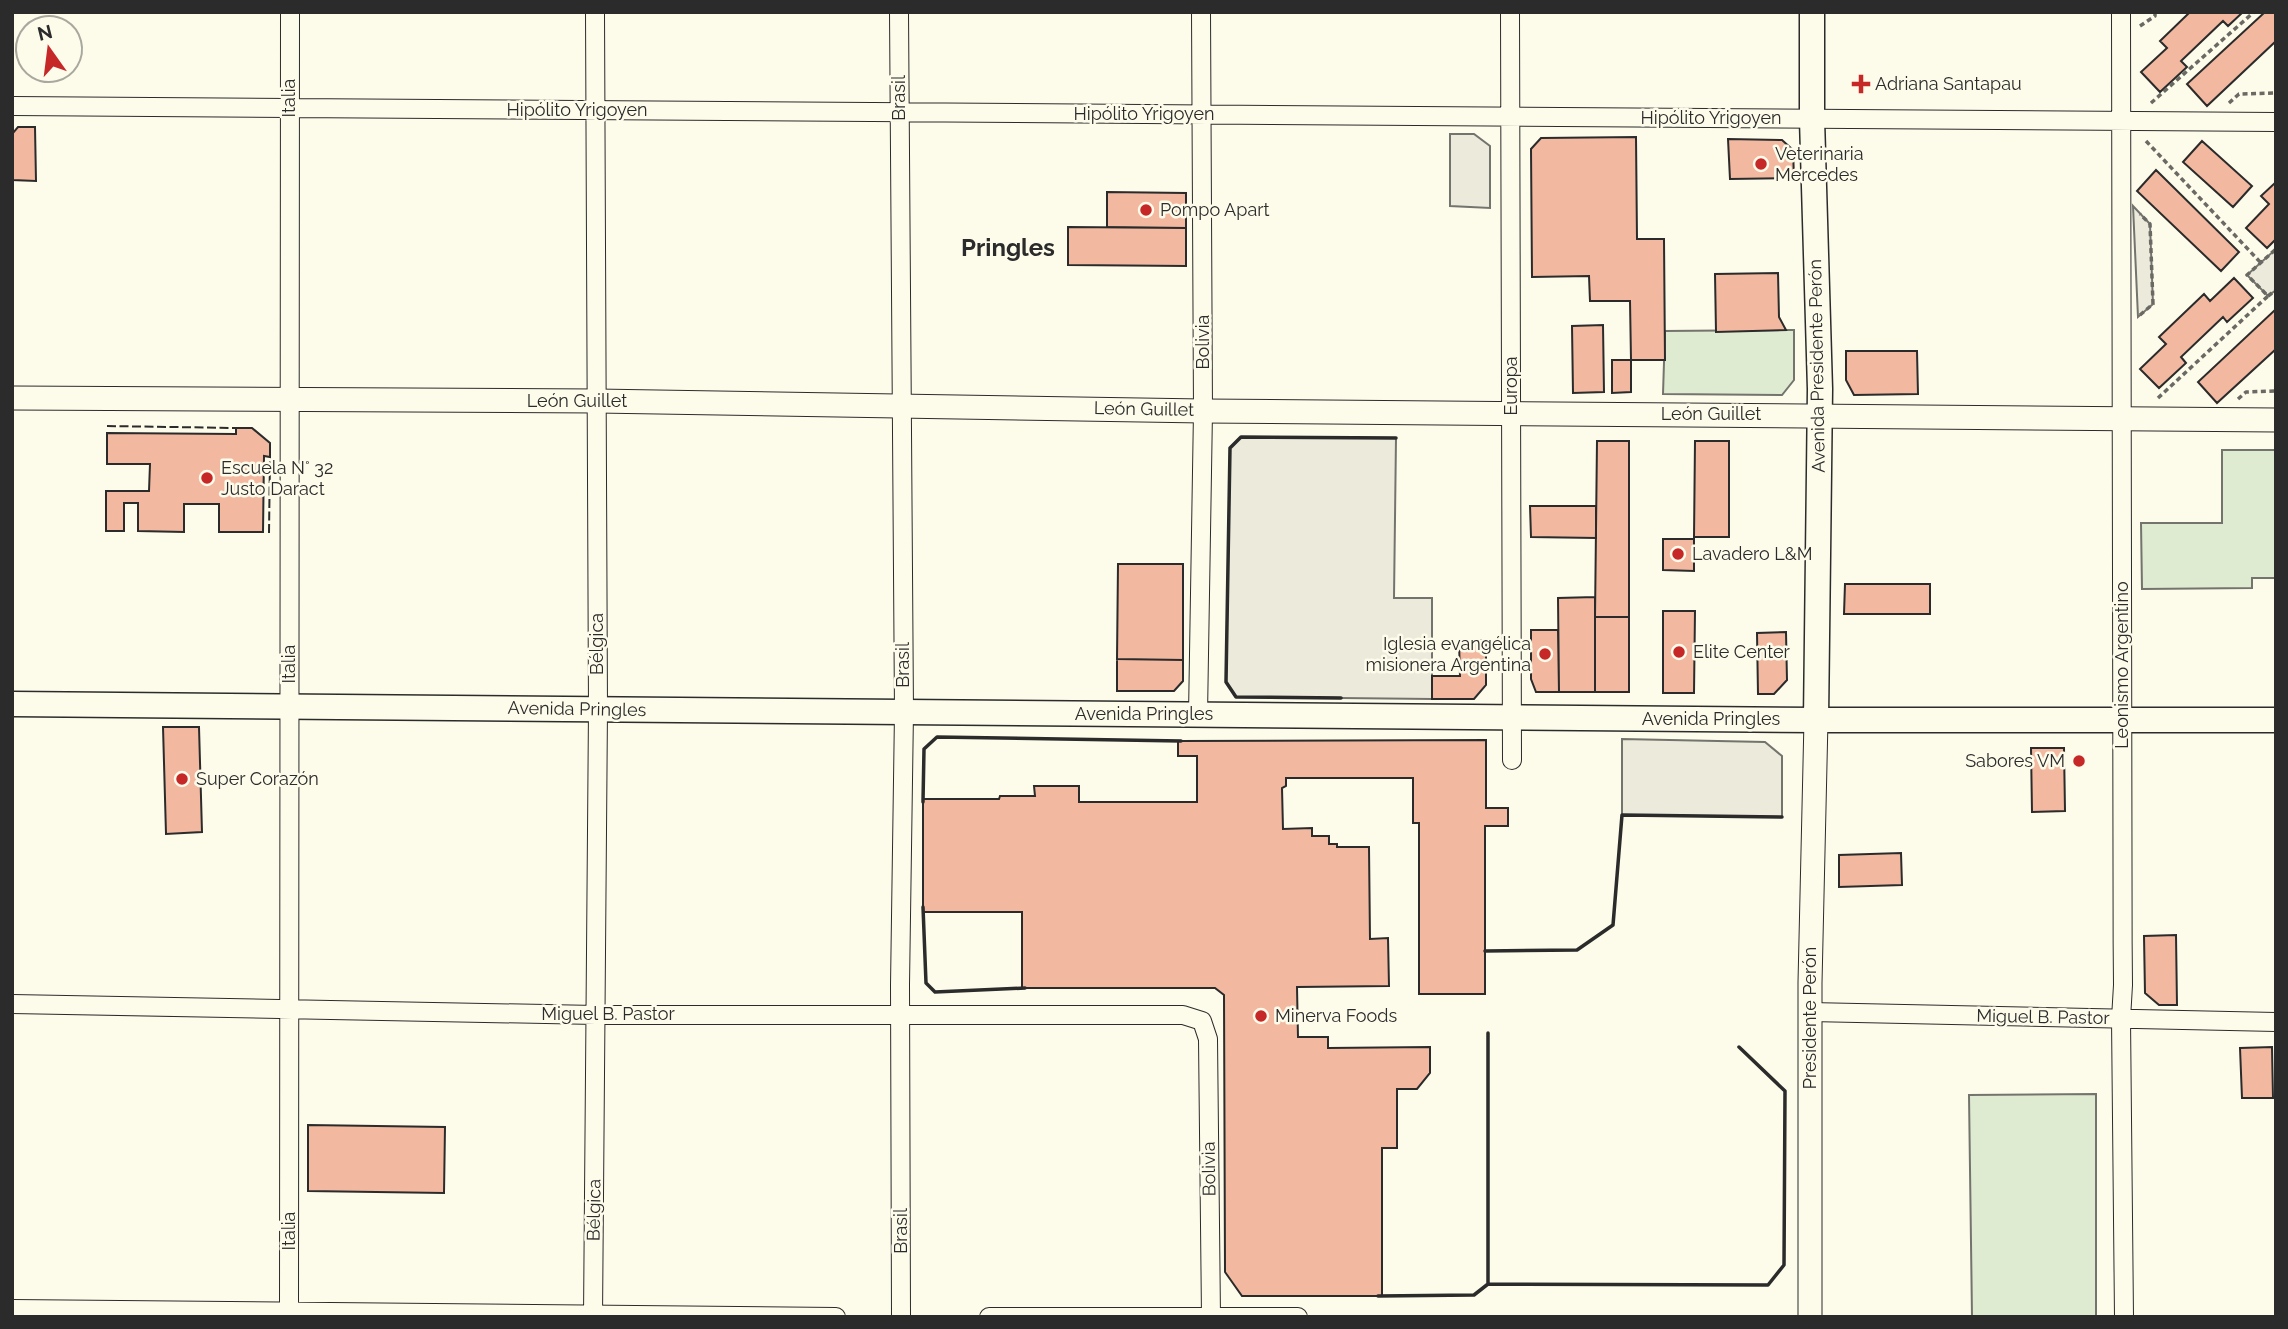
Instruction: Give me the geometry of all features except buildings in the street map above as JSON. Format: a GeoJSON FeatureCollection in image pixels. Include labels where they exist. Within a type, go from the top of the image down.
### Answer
{"type":"FeatureCollection","features":[{"type":"Feature","properties":{"kind":"main road","name":"Avenida Presidente Perón"},"geometry":{"type":"LineString","coordinates":[[1812,12],[1819,415],[1816,720]]}},
{"type":"Feature","properties":{"kind":"main road","name":"Avenida Pringles"},"geometry":{"type":"LineString","coordinates":[[12,704],[1816,720],[2276,720]]}},
{"type":"Feature","properties":{"kind":"street","name":"Italia"},"geometry":{"type":"LineString","coordinates":[[288,1314],[290,12]]}},
{"type":"Feature","properties":{"kind":"street","name":"Bélgica"},"geometry":{"type":"LineString","coordinates":[[593,1315],[598,709],[595,12]]}},
{"type":"Feature","properties":{"kind":"street","name":"Brasil"},"geometry":{"type":"LineString","coordinates":[[900,12],[898,112],[904,712],[901,1317]]}},
{"type":"Feature","properties":{"kind":"street","name":"Bolivia"},"geometry":{"type":"LineString","coordinates":[[1198,715],[1203,411],[1202,12]]}},
{"type":"Feature","properties":{"kind":"street","name":"Europa"},"geometry":{"type":"LineString","coordinates":[[1510,12],[1512,760]]}},
{"type":"Feature","properties":{"kind":"street","name":"Leonismo Argentino"},"geometry":{"type":"LineString","coordinates":[[2121,12],[2121,1019],[2124,1317]]}},
{"type":"Feature","properties":{"kind":"street","name":"Hipólito Yrigoyen"},"geometry":{"type":"LineString","coordinates":[[12,106],[2276,122]]}},
{"type":"Feature","properties":{"kind":"street","name":"León Guillet"},"geometry":{"type":"LineString","coordinates":[[12,398],[597,401],[1203,411],[2276,420]]}},
{"type":"Feature","properties":{"kind":"street","name":"Presidente Perón"},"geometry":{"type":"LineString","coordinates":[[1810,1317],[1810,1012],[1816,720]]}},
{"type":"Feature","properties":{"kind":"street","name":"Miguel B. Pastor"},"geometry":{"type":"LineString","coordinates":[[12,1004],[596,1015],[1183,1015],[1202,1021]]}},
{"type":"Feature","properties":{"kind":"street","name":"Miguel B. Pastor"},"geometry":{"type":"LineString","coordinates":[[1810,1012],[2276,1022]]}},
{"type":"Feature","properties":{"kind":"street","name":"Bolivia"},"geometry":{"type":"LineString","coordinates":[[1202,1021],[1208,1039],[1211,1316]]}},
{"type":"Feature","properties":{"kind":"street"},"geometry":{"type":"LineString","coordinates":[[12,1309],[288,1314],[836,1317]]}},
{"type":"Feature","properties":{"kind":"street"},"geometry":{"type":"LineString","coordinates":[[989,1317],[1298,1317]]}},
{"type":"Feature","properties":{"kind":"path"},"geometry":{"type":"LineString","coordinates":[[2138,28],[2155,16],[2155,12]]}},
{"type":"Feature","properties":{"kind":"path"},"geometry":{"type":"LineString","coordinates":[[2149,105],[2254,12]]}},
{"type":"Feature","properties":{"kind":"path"},"geometry":{"type":"LineString","coordinates":[[2227,105],[2239,94],[2276,93]]}},
{"type":"Feature","properties":{"kind":"path"},"geometry":{"type":"LineString","coordinates":[[2144,100],[2149,105],[2161,105]]}},
{"type":"Feature","properties":{"kind":"path"},"geometry":{"type":"LineString","coordinates":[[2140,146],[2148,140],[2260,263]]}},
{"type":"Feature","properties":{"kind":"path"},"geometry":{"type":"LineString","coordinates":[[2133,206],[2150,223],[2153,304],[2138,317]]}},
{"type":"Feature","properties":{"kind":"path"},"geometry":{"type":"LineString","coordinates":[[2268,296],[2247,275],[2276,249]]}},
{"type":"Feature","properties":{"kind":"path"},"geometry":{"type":"LineString","coordinates":[[2165,404],[2152,404],[2276,290]]}},
{"type":"Feature","properties":{"kind":"path"},"geometry":{"type":"LineString","coordinates":[[2231,404],[2246,392],[2276,391]]}},
{"type":"Feature","properties":{"kind":"green space"},"geometry":{"type":"Polygon","coordinates":[[[1794,330],[1794,380],[1782,395],[1663,394],[1665,331],[1794,330]]]}},
{"type":"Feature","properties":{"kind":"green space"},"geometry":{"type":"Polygon","coordinates":[[[2222,450],[2276,450],[2276,578],[2252,578],[2252,588],[2142,589],[2141,523],[2222,523],[2222,450]]]}},
{"type":"Feature","properties":{"kind":"green space"},"geometry":{"type":"Polygon","coordinates":[[[2096,1094],[2096,1317],[1972,1316],[1969,1095],[2096,1094]]]}},
{"type":"Feature","properties":{"kind":"shaded area"},"geometry":{"type":"Polygon","coordinates":[[[1450,134],[1474,134],[1490,146],[1490,208],[1450,206],[1450,134]]]}},
{"type":"Feature","properties":{"kind":"shaded area"},"geometry":{"type":"Polygon","coordinates":[[[2133,206],[2150,224],[2153,304],[2138,317],[2133,206]]]}},
{"type":"Feature","properties":{"kind":"shaded area"},"geometry":{"type":"Polygon","coordinates":[[[2276,249],[2276,290],[2268,296],[2247,275],[2276,249]]]}},
{"type":"Feature","properties":{"kind":"shaded area"},"geometry":{"type":"Polygon","coordinates":[[[1241,437],[1396,438],[1394,598],[1432,598],[1432,699],[1236,697],[1226,682],[1230,448],[1241,437]]]}},
{"type":"Feature","properties":{"kind":"shaded area"},"geometry":{"type":"Polygon","coordinates":[[[1622,739],[1765,742],[1782,756],[1782,817],[1622,815],[1622,739]]]}},
{"type":"Feature","properties":{"kind":"fence"},"geometry":{"type":"LineString","coordinates":[[107,426],[236,428]]}},
{"type":"Feature","properties":{"kind":"fence"},"geometry":{"type":"LineString","coordinates":[[269,533],[270,457]]}},
{"type":"Feature","properties":{"kind":"wall"},"geometry":{"type":"LineString","coordinates":[[1341,698],[1236,697],[1226,682],[1230,448],[1241,437],[1396,438]]}},
{"type":"Feature","properties":{"kind":"wall"},"geometry":{"type":"LineString","coordinates":[[923,802],[924,749],[937,737],[1181,741]]}},
{"type":"Feature","properties":{"kind":"wall"},"geometry":{"type":"LineString","coordinates":[[1485,951],[1577,950],[1613,925],[1622,815],[1782,817]]}},
{"type":"Feature","properties":{"kind":"wall"},"geometry":{"type":"LineString","coordinates":[[923,907],[926,983],[935,992],[1025,988]]}},
{"type":"Feature","properties":{"kind":"wall"},"geometry":{"type":"LineString","coordinates":[[1488,1033],[1488,1284]]}},
{"type":"Feature","properties":{"kind":"wall"},"geometry":{"type":"LineString","coordinates":[[1378,1296],[1474,1295],[1488,1284],[1768,1285],[1784,1265],[1785,1091],[1739,1047]]}},
{"type":"Feature","properties":{"kind":"place","name":"Adriana Santapau"},"geometry":{"type":"Point","coordinates":[1861,84]}},
{"type":"Feature","properties":{"kind":"place","name":"Veterinaria Mercedes"},"geometry":{"type":"Point","coordinates":[1761,164]}},
{"type":"Feature","properties":{"kind":"place","name":"Pompo Apart"},"geometry":{"type":"Point","coordinates":[1146,210]}},
{"type":"Feature","properties":{"kind":"place","name":"Escuela N° 32 Justo Daract"},"geometry":{"type":"Point","coordinates":[207,478]}},
{"type":"Feature","properties":{"kind":"place","name":"Lavadero L&M"},"geometry":{"type":"Point","coordinates":[1678,554]}},
{"type":"Feature","properties":{"kind":"place","name":"Elite Center"},"geometry":{"type":"Point","coordinates":[1679,652]}},
{"type":"Feature","properties":{"kind":"place","name":"Iglesia evangélica misionera Argentina"},"geometry":{"type":"Point","coordinates":[1545,654]}},
{"type":"Feature","properties":{"kind":"place","name":"Sabores VM"},"geometry":{"type":"Point","coordinates":[2079,761]}},
{"type":"Feature","properties":{"kind":"place","name":"Super Corazón"},"geometry":{"type":"Point","coordinates":[182,779]}},
{"type":"Feature","properties":{"kind":"place","name":"Minerva Foods"},"geometry":{"type":"Point","coordinates":[1261,1016]}},
{"type":"Feature","properties":{"kind":"district","name":"Pringles"},"geometry":{"type":"Point","coordinates":[1008,248]}}]}
